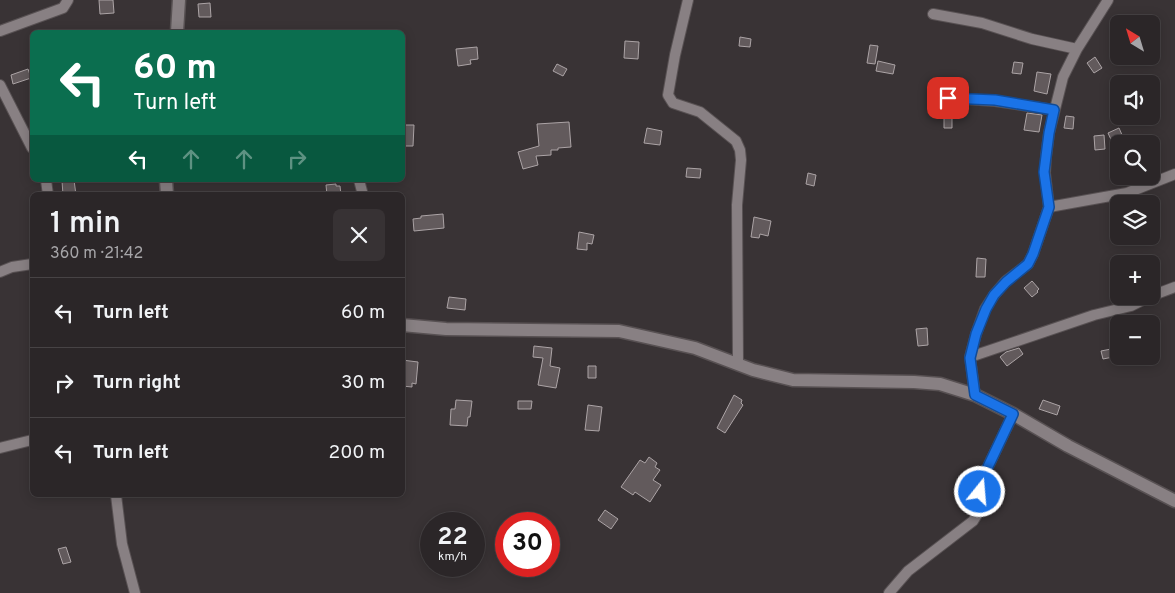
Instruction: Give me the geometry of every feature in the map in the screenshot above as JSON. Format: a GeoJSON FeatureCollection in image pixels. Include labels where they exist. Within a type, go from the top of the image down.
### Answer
{"type":"FeatureCollection","features":[{"type":"Feature","properties":{"kind":"street"},"geometry":{"type":"LineString","coordinates":[[0,31],[64,8],[68,0]]}},
{"type":"Feature","properties":{"kind":"street"},"geometry":{"type":"LineString","coordinates":[[177,30],[180,0]]}},
{"type":"Feature","properties":{"kind":"street"},"geometry":{"type":"LineString","coordinates":[[688,0],[668,95],[673,103],[700,112],[736,141],[740,150],[738,363]]}},
{"type":"Feature","properties":{"kind":"street"},"geometry":{"type":"LineString","coordinates":[[975,395],[970,358],[976,334],[994,295],[1028,264],[1033,254],[1049,207],[1044,172],[1049,133],[1063,77],[1077,49],[1108,0]]}},
{"type":"Feature","properties":{"kind":"street"},"geometry":{"type":"LineString","coordinates":[[933,14],[982,23],[1032,39],[1077,49]]}},
{"type":"Feature","properties":{"kind":"street"},"geometry":{"type":"LineString","coordinates":[[0,84],[30,144]]}},
{"type":"Feature","properties":{"kind":"street"},"geometry":{"type":"LineString","coordinates":[[933,96],[995,100],[1054,110]]}},
{"type":"Feature","properties":{"kind":"street"},"geometry":{"type":"LineString","coordinates":[[1049,207],[1127,193],[1175,174]]}},
{"type":"Feature","properties":{"kind":"street"},"geometry":{"type":"LineString","coordinates":[[0,272],[12,267],[30,264]]}},
{"type":"Feature","properties":{"kind":"street"},"geometry":{"type":"LineString","coordinates":[[1160,293],[1175,287]]}},
{"type":"Feature","properties":{"kind":"street"},"geometry":{"type":"LineString","coordinates":[[970,358],[1094,315],[1132,305]]}},
{"type":"Feature","properties":{"kind":"street"},"geometry":{"type":"LineString","coordinates":[[405,325],[446,329],[619,332],[696,348],[753,370],[793,380],[922,382],[940,384],[975,395],[1013,414],[1068,446],[1175,501]]}},
{"type":"Feature","properties":{"kind":"street"},"geometry":{"type":"LineString","coordinates":[[889,593],[908,571],[973,521],[978,513],[980,492],[985,473],[1013,414]]}},
{"type":"Feature","properties":{"kind":"street"},"geometry":{"type":"LineString","coordinates":[[0,448],[30,440]]}},
{"type":"Feature","properties":{"kind":"street"},"geometry":{"type":"LineString","coordinates":[[116,497],[122,544],[135,593]]}},
{"type":"Feature","properties":{"kind":"building"},"geometry":{"type":"Polygon","coordinates":[[[99,0],[113,0],[114,13],[100,14],[99,0]]]}},
{"type":"Feature","properties":{"kind":"building"},"geometry":{"type":"Polygon","coordinates":[[[210,3],[211,17],[199,17],[198,4],[210,3]]]}},
{"type":"Feature","properties":{"kind":"building"},"geometry":{"type":"Polygon","coordinates":[[[740,37],[751,39],[750,47],[739,46],[740,37]]]}},
{"type":"Feature","properties":{"kind":"building"},"geometry":{"type":"Polygon","coordinates":[[[625,41],[639,42],[638,59],[624,58],[625,41]]]}},
{"type":"Feature","properties":{"kind":"building"},"geometry":{"type":"Polygon","coordinates":[[[870,45],[878,46],[875,64],[867,63],[870,45]]]}},
{"type":"Feature","properties":{"kind":"building"},"geometry":{"type":"Polygon","coordinates":[[[477,47],[478,59],[470,60],[471,64],[458,66],[456,49],[477,47]]]}},
{"type":"Feature","properties":{"kind":"building"},"geometry":{"type":"Polygon","coordinates":[[[1095,57],[1102,68],[1094,73],[1087,63],[1095,57]]]}},
{"type":"Feature","properties":{"kind":"building"},"geometry":{"type":"Polygon","coordinates":[[[878,61],[895,65],[893,74],[876,71],[878,61]]]}},
{"type":"Feature","properties":{"kind":"building"},"geometry":{"type":"Polygon","coordinates":[[[1014,62],[1023,63],[1021,74],[1012,73],[1014,62]]]}},
{"type":"Feature","properties":{"kind":"building"},"geometry":{"type":"Polygon","coordinates":[[[557,64],[567,69],[563,76],[553,71],[557,64]]]}},
{"type":"Feature","properties":{"kind":"building"},"geometry":{"type":"Polygon","coordinates":[[[28,69],[30,78],[13,84],[11,75],[28,69]]]}},
{"type":"Feature","properties":{"kind":"building"},"geometry":{"type":"Polygon","coordinates":[[[1037,72],[1051,74],[1047,94],[1034,91],[1037,72]]]}},
{"type":"Feature","properties":{"kind":"building"},"geometry":{"type":"Polygon","coordinates":[[[944,111],[952,111],[952,128],[944,128],[944,111]]]}},
{"type":"Feature","properties":{"kind":"building"},"geometry":{"type":"Polygon","coordinates":[[[1027,113],[1042,115],[1039,132],[1024,130],[1027,113]]]}},
{"type":"Feature","properties":{"kind":"building"},"geometry":{"type":"Polygon","coordinates":[[[1066,116],[1074,117],[1073,129],[1064,128],[1066,116]]]}},
{"type":"Feature","properties":{"kind":"building"},"geometry":{"type":"Polygon","coordinates":[[[569,122],[571,147],[551,150],[551,155],[536,156],[538,165],[523,169],[518,152],[539,146],[537,124],[569,122]]]}},
{"type":"Feature","properties":{"kind":"building"},"geometry":{"type":"Polygon","coordinates":[[[405,125],[414,125],[413,146],[405,146],[405,125]]]}},
{"type":"Feature","properties":{"kind":"building"},"geometry":{"type":"Polygon","coordinates":[[[647,128],[662,131],[660,145],[644,143],[647,128]]]}},
{"type":"Feature","properties":{"kind":"building"},"geometry":{"type":"Polygon","coordinates":[[[1119,128],[1122,135],[1110,135],[1110,137],[1108,133],[1119,128]]]}},
{"type":"Feature","properties":{"kind":"building"},"geometry":{"type":"Polygon","coordinates":[[[1104,135],[1105,149],[1095,150],[1094,136],[1104,135]]]}},
{"type":"Feature","properties":{"kind":"building"},"geometry":{"type":"Polygon","coordinates":[[[687,168],[701,169],[700,178],[686,177],[687,168]]]}},
{"type":"Feature","properties":{"kind":"building"},"geometry":{"type":"Polygon","coordinates":[[[808,173],[816,175],[814,186],[806,184],[808,173]]]}},
{"type":"Feature","properties":{"kind":"building"},"geometry":{"type":"Polygon","coordinates":[[[62,182],[74,182],[76,192],[63,192],[62,182]]]}},
{"type":"Feature","properties":{"kind":"building"},"geometry":{"type":"Polygon","coordinates":[[[336,184],[336,186],[340,186],[341,192],[327,192],[326,185],[336,184]]]}},
{"type":"Feature","properties":{"kind":"building"},"geometry":{"type":"Polygon","coordinates":[[[443,214],[444,228],[414,231],[413,219],[421,218],[421,216],[443,214]]]}},
{"type":"Feature","properties":{"kind":"building"},"geometry":{"type":"Polygon","coordinates":[[[754,217],[771,221],[768,236],[760,234],[759,238],[751,237],[754,217]]]}},
{"type":"Feature","properties":{"kind":"building"},"geometry":{"type":"Polygon","coordinates":[[[579,232],[594,235],[592,244],[587,243],[587,250],[577,249],[579,232]]]}},
{"type":"Feature","properties":{"kind":"building"},"geometry":{"type":"Polygon","coordinates":[[[977,258],[986,259],[985,277],[976,277],[977,258]]]}},
{"type":"Feature","properties":{"kind":"building"},"geometry":{"type":"Polygon","coordinates":[[[1032,281],[1039,289],[1032,297],[1024,288],[1032,281]]]}},
{"type":"Feature","properties":{"kind":"building"},"geometry":{"type":"Polygon","coordinates":[[[449,297],[466,299],[465,310],[447,308],[449,297]]]}},
{"type":"Feature","properties":{"kind":"building"},"geometry":{"type":"Polygon","coordinates":[[[927,328],[928,345],[918,346],[916,329],[927,328]]]}},
{"type":"Feature","properties":{"kind":"building"},"geometry":{"type":"Polygon","coordinates":[[[534,346],[552,348],[550,366],[560,368],[556,388],[538,385],[543,358],[533,357],[534,346]]]}},
{"type":"Feature","properties":{"kind":"building"},"geometry":{"type":"Polygon","coordinates":[[[1019,348],[1023,354],[1007,366],[1000,357],[1006,352],[1019,348]]]}},
{"type":"Feature","properties":{"kind":"building"},"geometry":{"type":"Polygon","coordinates":[[[1110,349],[1110,358],[1103,359],[1101,351],[1110,349]]]}},
{"type":"Feature","properties":{"kind":"building"},"geometry":{"type":"Polygon","coordinates":[[[405,360],[418,362],[416,384],[412,383],[412,387],[405,386],[405,360]]]}},
{"type":"Feature","properties":{"kind":"building"},"geometry":{"type":"Polygon","coordinates":[[[588,366],[596,366],[596,378],[588,378],[588,366]]]}},
{"type":"Feature","properties":{"kind":"building"},"geometry":{"type":"Polygon","coordinates":[[[734,395],[742,400],[741,403],[743,405],[725,433],[717,428],[734,395]]]}},
{"type":"Feature","properties":{"kind":"building"},"geometry":{"type":"Polygon","coordinates":[[[456,400],[472,401],[467,426],[450,425],[451,409],[455,409],[456,400]]]}},
{"type":"Feature","properties":{"kind":"building"},"geometry":{"type":"Polygon","coordinates":[[[1043,400],[1060,406],[1057,415],[1039,409],[1043,400]]]}},
{"type":"Feature","properties":{"kind":"building"},"geometry":{"type":"Polygon","coordinates":[[[518,401],[532,401],[531,409],[518,409],[518,401]]]}},
{"type":"Feature","properties":{"kind":"building"},"geometry":{"type":"Polygon","coordinates":[[[588,405],[602,407],[599,431],[585,430],[588,405]]]}},
{"type":"Feature","properties":{"kind":"building"},"geometry":{"type":"Polygon","coordinates":[[[649,457],[657,463],[655,467],[660,470],[653,480],[661,485],[650,502],[635,492],[633,495],[621,487],[640,460],[645,463],[649,457]]]}},
{"type":"Feature","properties":{"kind":"building"},"geometry":{"type":"Polygon","coordinates":[[[605,510],[618,519],[611,529],[598,520],[605,510]]]}},
{"type":"Feature","properties":{"kind":"building"},"geometry":{"type":"Polygon","coordinates":[[[66,547],[71,562],[63,564],[58,549],[66,547]]]}},
{"type":"Feature","properties":{"kind":"route"},"geometry":{"type":"LineString","coordinates":[[948,98],[995,100],[1054,110],[1044,172],[1049,207],[1042,230],[1028,264],[1006,282],[994,295],[986,309],[976,334],[970,358],[975,395],[1013,414],[985,473],[980,492]]}}]}
